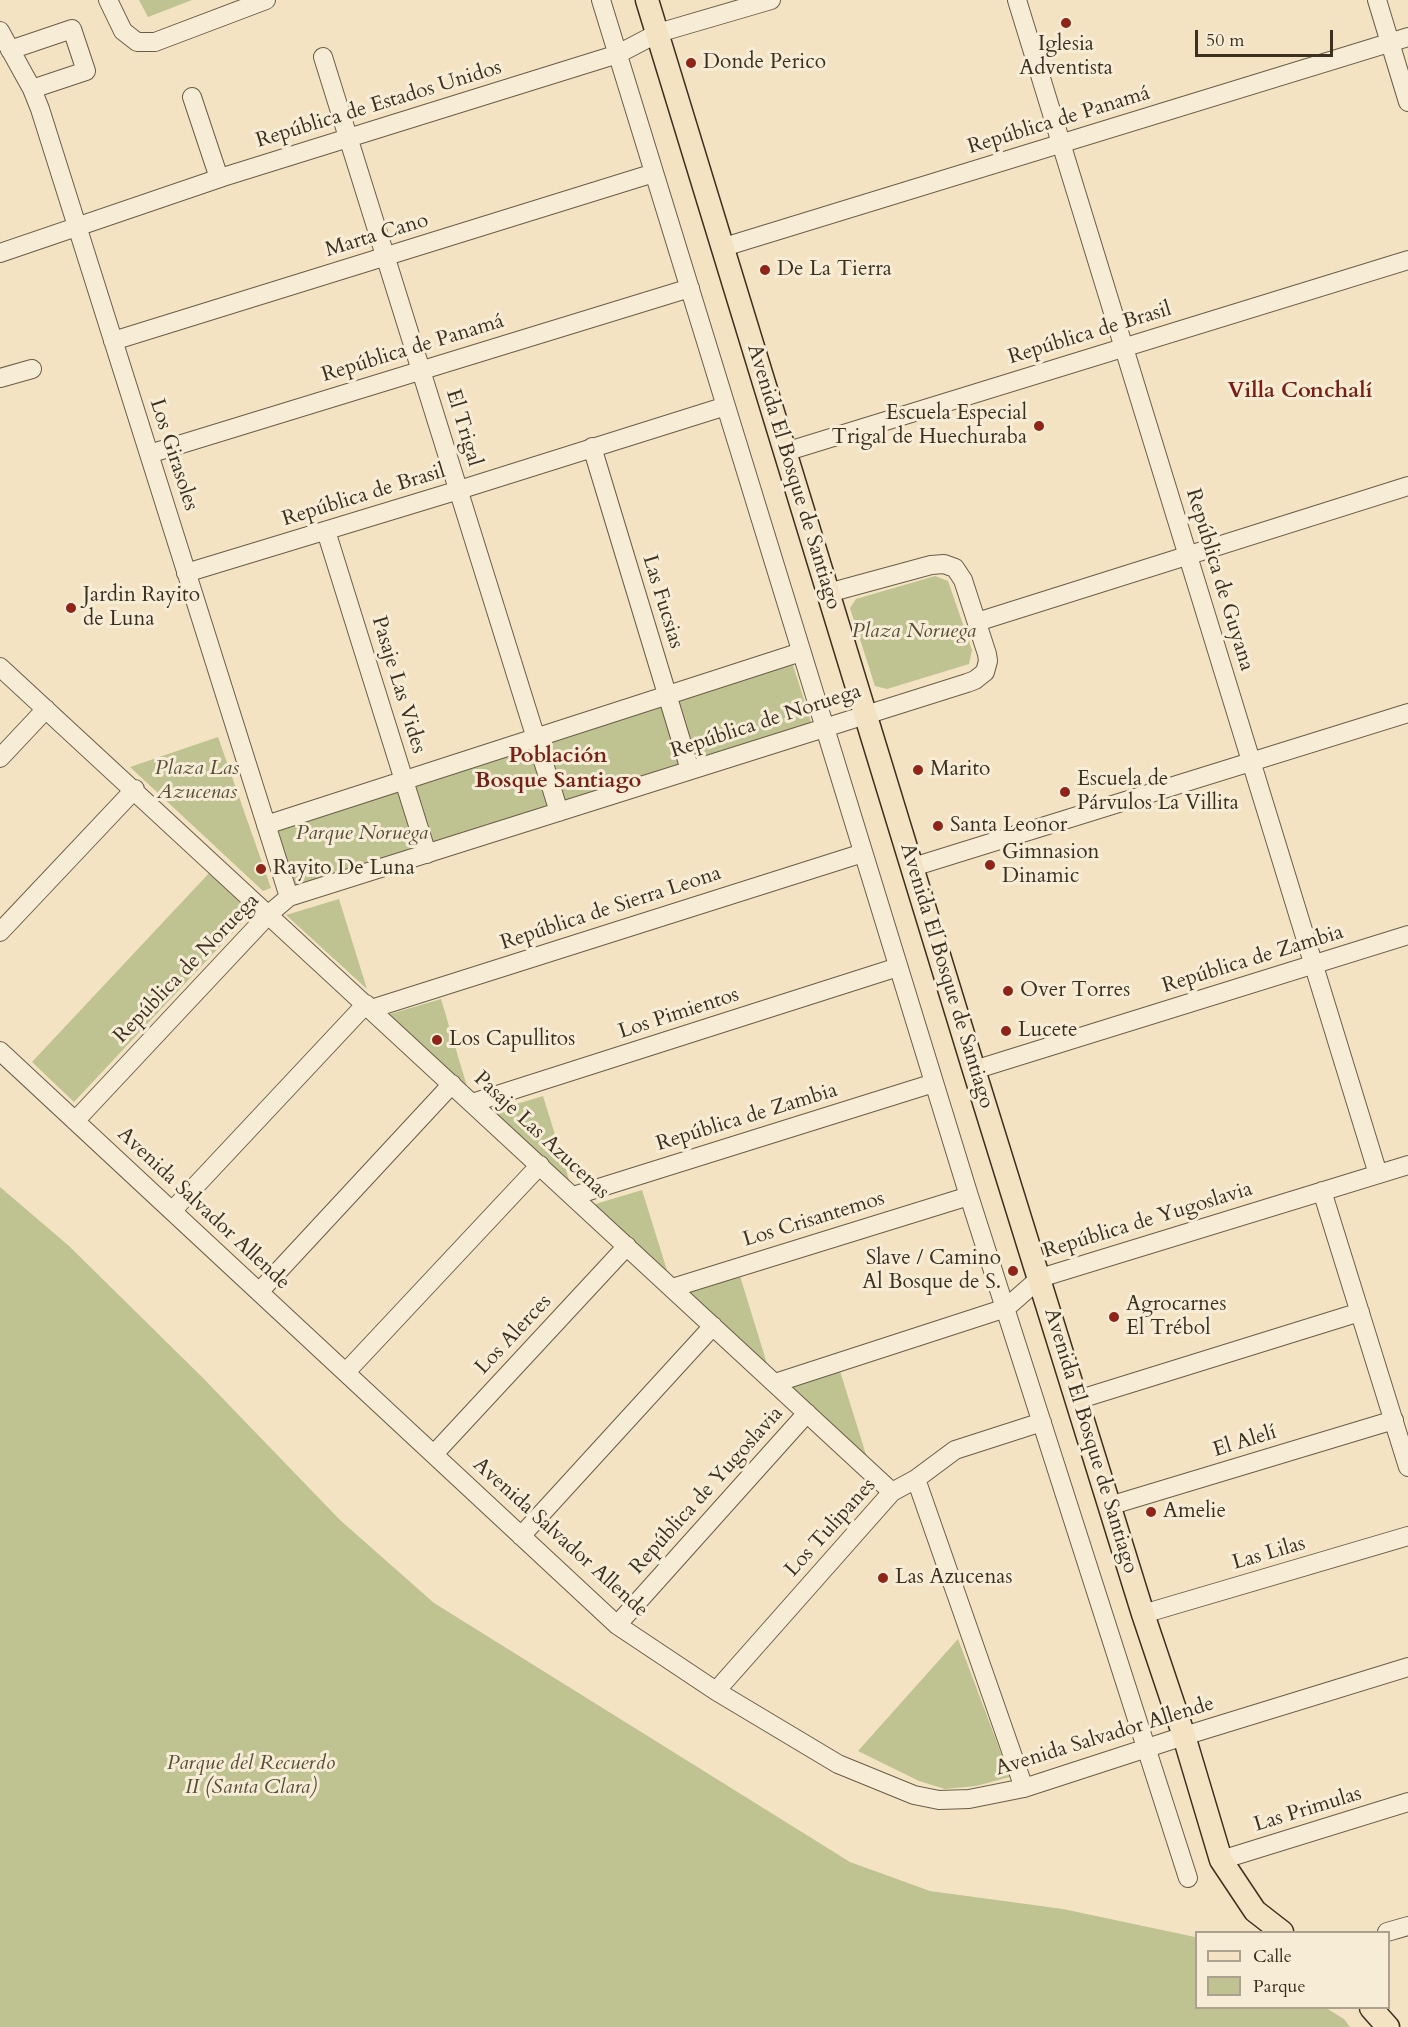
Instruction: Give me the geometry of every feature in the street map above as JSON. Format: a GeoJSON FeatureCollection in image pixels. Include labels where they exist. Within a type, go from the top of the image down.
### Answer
{"type":"FeatureCollection","features":[{"type":"Feature","properties":{"kind":"main road","name":"Avenida El Bosque de Santiago"},"geometry":{"type":"LineString","coordinates":[[647,0],[974,1070],[1221,1860],[1255,1911],[1281,1931]]}},
{"type":"Feature","properties":{"kind":"main road"},"geometry":{"type":"LineString","coordinates":[[1373,2009],[1388,2027]]}},
{"type":"Feature","properties":{"kind":"street"},"geometry":{"type":"LineString","coordinates":[[108,0],[123,31],[137,42],[155,42],[266,0]]}},
{"type":"Feature","properties":{"kind":"street","name":"Avenida El Bosque de Santiago"},"geometry":{"type":"LineString","coordinates":[[601,0],[969,1196],[1188,1878]]}},
{"type":"Feature","properties":{"kind":"street","name":"República de Estados Unidos"},"geometry":{"type":"LineString","coordinates":[[0,253],[219,178],[618,54],[658,33],[771,0]]}},
{"type":"Feature","properties":{"kind":"street","name":"República de Guyana"},"geometry":{"type":"LineString","coordinates":[[1017,0],[1378,1174]]}},
{"type":"Feature","properties":{"kind":"street"},"geometry":{"type":"LineString","coordinates":[[1377,0],[1408,102]]}},
{"type":"Feature","properties":{"kind":"street"},"geometry":{"type":"LineString","coordinates":[[10,50],[72,29],[86,70],[32,89]]}},
{"type":"Feature","properties":{"kind":"street","name":"Los Girasoles"},"geometry":{"type":"LineString","coordinates":[[0,31],[32,89],[40,109],[289,897]]}},
{"type":"Feature","properties":{"kind":"street","name":"República de Panamá"},"geometry":{"type":"LineString","coordinates":[[724,247],[1408,37]]}},
{"type":"Feature","properties":{"kind":"street","name":"El Trigal"},"geometry":{"type":"LineString","coordinates":[[323,57],[559,812]]}},
{"type":"Feature","properties":{"kind":"street"},"geometry":{"type":"LineString","coordinates":[[192,97],[219,178]]}},
{"type":"Feature","properties":{"kind":"street","name":"Marta Cano"},"geometry":{"type":"LineString","coordinates":[[113,341],[654,173]]}},
{"type":"Feature","properties":{"kind":"street","name":"República de Brasil"},"geometry":{"type":"LineString","coordinates":[[786,452],[1408,260]]}},
{"type":"Feature","properties":{"kind":"street","name":"República de Panamá"},"geometry":{"type":"LineString","coordinates":[[149,453],[690,288]]}},
{"type":"Feature","properties":{"kind":"street"},"geometry":{"type":"LineString","coordinates":[[0,378],[32,369]]}},
{"type":"Feature","properties":{"kind":"street","name":"República de Brasil"},"geometry":{"type":"LineString","coordinates":[[186,573],[726,406]]}},
{"type":"Feature","properties":{"kind":"street","name":"Las Fucsias"},"geometry":{"type":"LineString","coordinates":[[592,447],[690,770]]}},
{"type":"Feature","properties":{"kind":"street"},"geometry":{"type":"LineString","coordinates":[[976,622],[1408,486]]}},
{"type":"Feature","properties":{"kind":"street","name":"Pasaje Las Vides"},"geometry":{"type":"LineString","coordinates":[[326,531],[427,854]]}},
{"type":"Feature","properties":{"kind":"street","name":"República de Noruega"},"geometry":{"type":"LineString","coordinates":[[75,1121],[269,914],[289,897],[967,683],[985,672],[988,661],[960,573],[955,568],[944,564],[931,565],[828,593]]}},
{"type":"Feature","properties":{"kind":"street"},"geometry":{"type":"LineString","coordinates":[[266,825],[801,652]]}},
{"type":"Feature","properties":{"kind":"street","name":"Pasaje Las Azucenas"},"geometry":{"type":"LineString","coordinates":[[0,667],[135,789],[892,1492]]}},
{"type":"Feature","properties":{"kind":"street"},"geometry":{"type":"LineString","coordinates":[[0,758],[46,709]]}},
{"type":"Feature","properties":{"kind":"street"},"geometry":{"type":"LineString","coordinates":[[913,867],[1408,712]]}},
{"type":"Feature","properties":{"kind":"street"},"geometry":{"type":"LineString","coordinates":[[0,932],[135,789]]}},
{"type":"Feature","properties":{"kind":"street","name":"República de Sierra Leona"},"geometry":{"type":"LineString","coordinates":[[172,1211],[368,1006],[863,853]]}},
{"type":"Feature","properties":{"kind":"street","name":"República de Zambia"},"geometry":{"type":"LineString","coordinates":[[974,1070],[1408,935]]}},
{"type":"Feature","properties":{"kind":"street","name":"Los Pimientos"},"geometry":{"type":"LineString","coordinates":[[472,1103],[898,967]]}},
{"type":"Feature","properties":{"kind":"street","name":"Avenida Salvador Allende"},"geometry":{"type":"LineString","coordinates":[[0,1051],[617,1625],[716,1691],[838,1764],[914,1795],[939,1800],[969,1799],[1024,1788],[1408,1667]]}},
{"type":"Feature","properties":{"kind":"street","name":"República de Zambia"},"geometry":{"type":"LineString","coordinates":[[573,1196],[934,1083]]}},
{"type":"Feature","properties":{"kind":"street"},"geometry":{"type":"LineString","coordinates":[[259,1292],[452,1084]]}},
{"type":"Feature","properties":{"kind":"street"},"geometry":{"type":"LineString","coordinates":[[346,1371],[540,1165]]}},
{"type":"Feature","properties":{"kind":"street","name":"República de Yugoslavia"},"geometry":{"type":"LineString","coordinates":[[775,1383],[1006,1308],[1040,1278],[1408,1165]]}},
{"type":"Feature","properties":{"kind":"street"},"geometry":{"type":"LineString","coordinates":[[1322,1191],[1408,1467]]}},
{"type":"Feature","properties":{"kind":"street","name":"Los Crisantemos"},"geometry":{"type":"LineString","coordinates":[[672,1288],[969,1196]]}},
{"type":"Feature","properties":{"kind":"street","name":"Los Alerces"},"geometry":{"type":"LineString","coordinates":[[434,1454],[627,1246]]}},
{"type":"Feature","properties":{"kind":"street"},"geometry":{"type":"LineString","coordinates":[[1077,1400],[1360,1312]]}},
{"type":"Feature","properties":{"kind":"street"},"geometry":{"type":"LineString","coordinates":[[520,1536],[713,1326]]}},
{"type":"Feature","properties":{"kind":"street","name":"República de Yugoslavia"},"geometry":{"type":"LineString","coordinates":[[617,1625],[807,1413]]}},
{"type":"Feature","properties":{"kind":"street","name":"El Alelí"},"geometry":{"type":"LineString","coordinates":[[1109,1506],[1394,1420]]}},
{"type":"Feature","properties":{"kind":"street","name":"Los Tulipanes"},"geometry":{"type":"LineString","coordinates":[[716,1691],[892,1492],[916,1479],[955,1450],[1042,1422]]}},
{"type":"Feature","properties":{"kind":"street"},"geometry":{"type":"LineString","coordinates":[[916,1479],[1024,1788]]}},
{"type":"Feature","properties":{"kind":"street","name":"Las Lilas"},"geometry":{"type":"LineString","coordinates":[[1143,1614],[1408,1536]]}},
{"type":"Feature","properties":{"kind":"street","name":"Las Primulas"},"geometry":{"type":"LineString","coordinates":[[1221,1860],[1408,1803]]}},
{"type":"Feature","properties":{"kind":"street"},"geometry":{"type":"LineString","coordinates":[[1390,1931],[1408,1926]]}},
{"type":"Feature","properties":{"kind":"green space"},"geometry":{"type":"Polygon","coordinates":[[[139,0],[192,0],[148,17],[139,0]]]}},
{"type":"Feature","properties":{"kind":"green space","name":"Plaza Noruega"},"geometry":{"type":"Polygon","coordinates":[[[935,576],[948,581],[972,650],[969,664],[887,689],[875,686],[850,608],[856,599],[935,576]]]}},
{"type":"Feature","properties":{"kind":"green space","name":"Parque Noruega"},"geometry":{"type":"Polygon","coordinates":[[[792,662],[812,725],[293,891],[275,827],[792,662]]]}},
{"type":"Feature","properties":{"kind":"green space","name":"Plaza Las Azucenas"},"geometry":{"type":"Polygon","coordinates":[[[218,737],[271,888],[263,891],[130,767],[218,737]]]}},
{"type":"Feature","properties":{"kind":"green space"},"geometry":{"type":"Polygon","coordinates":[[[211,871],[253,911],[74,1102],[32,1062],[211,871]]]}},
{"type":"Feature","properties":{"kind":"green space"},"geometry":{"type":"Polygon","coordinates":[[[339,899],[367,989],[286,915],[339,899]]]}},
{"type":"Feature","properties":{"kind":"green space"},"geometry":{"type":"Polygon","coordinates":[[[441,999],[468,1090],[387,1015],[441,999]]]}},
{"type":"Feature","properties":{"kind":"green space"},"geometry":{"type":"Polygon","coordinates":[[[543,1096],[571,1186],[490,1112],[543,1096]]]}},
{"type":"Feature","properties":{"kind":"green space","name":"Parque del Recuerdo II (Santa Clara)"},"geometry":{"type":"Polygon","coordinates":[[[0,1187],[69,1246],[202,1377],[340,1520],[434,1603],[850,1862],[930,1891],[1063,1909],[1195,1937],[1195,2009],[1328,2009],[1344,2019],[1350,2027],[0,2027],[0,1187]]]}},
{"type":"Feature","properties":{"kind":"green space"},"geometry":{"type":"Polygon","coordinates":[[[642,1190],[670,1280],[589,1206],[642,1190]]]}},
{"type":"Feature","properties":{"kind":"green space"},"geometry":{"type":"Polygon","coordinates":[[[740,1276],[768,1367],[687,1292],[740,1276]]]}},
{"type":"Feature","properties":{"kind":"green space"},"geometry":{"type":"Polygon","coordinates":[[[840,1371],[868,1461],[787,1387],[840,1371]]]}},
{"type":"Feature","properties":{"kind":"green space"},"geometry":{"type":"Polygon","coordinates":[[[958,1639],[1010,1777],[976,1786],[945,1789],[919,1781],[858,1751],[958,1639]]]}},
{"type":"Feature","properties":{"kind":"place","name":"Iglesia Adventista"},"geometry":{"type":"Point","coordinates":[1066,23]}},
{"type":"Feature","properties":{"kind":"place","name":"Donde Perico"},"geometry":{"type":"Point","coordinates":[691,63]}},
{"type":"Feature","properties":{"kind":"place","name":"De La Tierra"},"geometry":{"type":"Point","coordinates":[765,270]}},
{"type":"Feature","properties":{"kind":"place","name":"Escuela Especial Trigal de Huechuraba"},"geometry":{"type":"Point","coordinates":[1039,426]}},
{"type":"Feature","properties":{"kind":"place","name":"Jardin Rayito de Luna"},"geometry":{"type":"Point","coordinates":[71,608]}},
{"type":"Feature","properties":{"kind":"place","name":"Marito"},"geometry":{"type":"Point","coordinates":[918,770]}},
{"type":"Feature","properties":{"kind":"place","name":"Escuela de Párvulos La Villita"},"geometry":{"type":"Point","coordinates":[1065,792]}},
{"type":"Feature","properties":{"kind":"place","name":"Santa Leonor"},"geometry":{"type":"Point","coordinates":[938,826]}},
{"type":"Feature","properties":{"kind":"place","name":"Gimnasion Dinamic"},"geometry":{"type":"Point","coordinates":[990,865]}},
{"type":"Feature","properties":{"kind":"place","name":"Rayito De Luna"},"geometry":{"type":"Point","coordinates":[261,869]}},
{"type":"Feature","properties":{"kind":"place","name":"Over Torres"},"geometry":{"type":"Point","coordinates":[1008,991]}},
{"type":"Feature","properties":{"kind":"place","name":"Lucete"},"geometry":{"type":"Point","coordinates":[1006,1031]}},
{"type":"Feature","properties":{"kind":"place","name":"Los Capullitos"},"geometry":{"type":"Point","coordinates":[437,1040]}},
{"type":"Feature","properties":{"kind":"place","name":"Slave / Camino Al Bosque de S."},"geometry":{"type":"Point","coordinates":[1013,1271]}},
{"type":"Feature","properties":{"kind":"place","name":"Agrocarnes El Trébol"},"geometry":{"type":"Point","coordinates":[1114,1317]}},
{"type":"Feature","properties":{"kind":"place","name":"Amelie"},"geometry":{"type":"Point","coordinates":[1151,1512]}},
{"type":"Feature","properties":{"kind":"place","name":"Las Azucenas"},"geometry":{"type":"Point","coordinates":[883,1578]}},
{"type":"Feature","properties":{"kind":"district","name":"Villa Conchalí"},"geometry":{"type":"Point","coordinates":[1300,392]}},
{"type":"Feature","properties":{"kind":"district","name":"Población Bosque Santiago"},"geometry":{"type":"Point","coordinates":[558,770]}}]}
